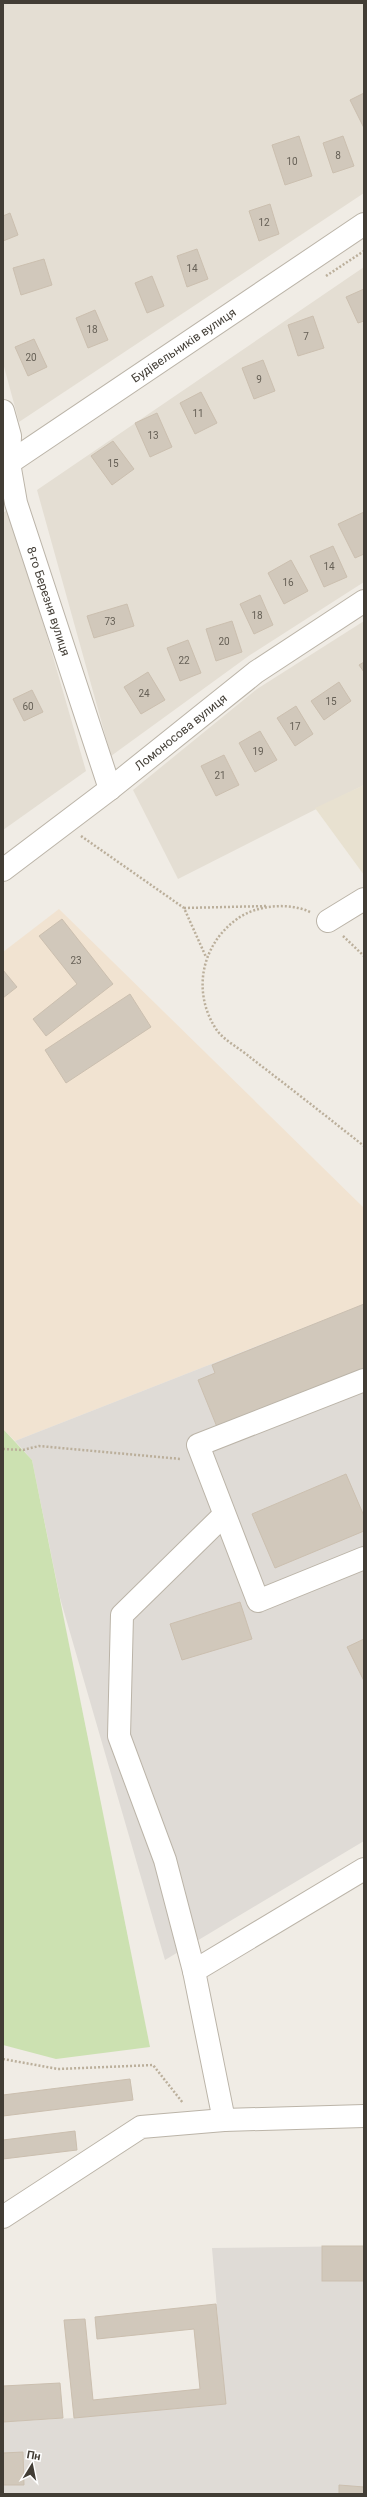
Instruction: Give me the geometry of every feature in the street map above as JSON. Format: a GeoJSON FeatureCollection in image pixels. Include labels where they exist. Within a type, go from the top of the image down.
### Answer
{"type":"FeatureCollection","features":[{"type":"Feature","properties":{"kind":"street","name":"Будівельників вулиця"},"geometry":{"type":"LineString","coordinates":[[6,465],[364,224]]}},
{"type":"Feature","properties":{"kind":"street","name":"8-го Березня вулиця"},"geometry":{"type":"LineString","coordinates":[[3,411],[10,436],[6,465],[16,504],[110,789]]}},
{"type":"Feature","properties":{"kind":"street","name":"Ломоносова вулиця"},"geometry":{"type":"LineString","coordinates":[[3,870],[110,789],[256,672],[364,601]]}},
{"type":"Feature","properties":{"kind":"street"},"geometry":{"type":"LineString","coordinates":[[328,921],[364,899]]}},
{"type":"Feature","properties":{"kind":"street"},"geometry":{"type":"LineString","coordinates":[[364,1380],[198,1445],[258,1600],[364,1558]]}},
{"type":"Feature","properties":{"kind":"street"},"geometry":{"type":"LineString","coordinates":[[224,1515],[122,1615],[118,1736],[165,1860],[194,1971],[224,2120]]}},
{"type":"Feature","properties":{"kind":"street"},"geometry":{"type":"LineString","coordinates":[[194,1971],[364,1869]]}},
{"type":"Feature","properties":{"kind":"street"},"geometry":{"type":"LineString","coordinates":[[3,2217],[141,2127],[198,2121],[364,2116]]}},
{"type":"Feature","properties":{"kind":"path"},"geometry":{"type":"LineString","coordinates":[[64,825],[184,908],[206,958]]}},
{"type":"Feature","properties":{"kind":"path"},"geometry":{"type":"LineString","coordinates":[[184,908],[276,906],[303,909],[328,921],[364,956]]}},
{"type":"Feature","properties":{"kind":"path"},"geometry":{"type":"LineString","coordinates":[[276,906],[256,910],[238,918],[225,929],[213,944],[206,958],[202,998],[216,1030],[364,1146]]}},
{"type":"Feature","properties":{"kind":"path"},"geometry":{"type":"LineString","coordinates":[[3,1449],[23,1450],[39,1446],[204,1461]]}},
{"type":"Feature","properties":{"kind":"path"},"geometry":{"type":"LineString","coordinates":[[3,2059],[58,2069],[153,2065],[198,2121]]}},
{"type":"Feature","properties":{"kind":"shaded area"},"geometry":{"type":"Polygon","coordinates":[[[3,3],[364,3],[364,193],[19,422],[3,363],[3,3]]]}},
{"type":"Feature","properties":{"kind":"shaded area"},"geometry":{"type":"Polygon","coordinates":[[[364,267],[364,582],[250,655],[111,756],[37,490],[364,267]]]}},
{"type":"Feature","properties":{"kind":"shaded area"},"geometry":{"type":"Polygon","coordinates":[[[10,508],[86,771],[3,830],[3,513],[10,508]]]}},
{"type":"Feature","properties":{"kind":"shaded area"},"geometry":{"type":"Polygon","coordinates":[[[364,621],[364,785],[178,879],[133,790],[257,689],[364,621]]]}},
{"type":"Feature","properties":{"kind":"shaded area"},"geometry":{"type":"Polygon","coordinates":[[[364,785],[364,875],[315,808],[364,785]]]}},
{"type":"Feature","properties":{"kind":"shaded area"},"geometry":{"type":"Polygon","coordinates":[[[59,909],[364,1208],[364,1304],[15,1441],[3,1429],[3,952],[59,909]]]}},
{"type":"Feature","properties":{"kind":"shaded area"},"geometry":{"type":"Polygon","coordinates":[[[364,1304],[364,1841],[165,1960],[60,1598],[32,1460],[15,1441],[364,1304]]]}},
{"type":"Feature","properties":{"kind":"shaded area"},"geometry":{"type":"Polygon","coordinates":[[[364,2246],[364,2494],[3,2494],[3,2422],[74,2418],[225,2404],[212,2248],[364,2246]]]}},
{"type":"Feature","properties":{"kind":"green space"},"geometry":{"type":"Polygon","coordinates":[[[3,1429],[32,1460],[150,2047],[56,2059],[3,2045],[3,1429]]]}},
{"type":"Feature","properties":{"kind":"building"},"geometry":{"type":"Polygon","coordinates":[[[364,93],[364,128],[350,100],[364,93]]]}},
{"type":"Feature","properties":{"kind":"building"},"geometry":{"type":"Polygon","coordinates":[[[299,136],[312,176],[285,185],[272,145],[299,136]]]}},
{"type":"Feature","properties":{"kind":"building"},"geometry":{"type":"Polygon","coordinates":[[[343,136],[354,166],[333,173],[323,143],[343,136]]]}},
{"type":"Feature","properties":{"kind":"building"},"geometry":{"type":"Polygon","coordinates":[[[270,204],[279,234],[259,241],[249,211],[270,204]]]}},
{"type":"Feature","properties":{"kind":"building"},"geometry":{"type":"Polygon","coordinates":[[[10,213],[18,235],[3,241],[3,216],[10,213]]]}},
{"type":"Feature","properties":{"kind":"building"},"geometry":{"type":"Polygon","coordinates":[[[197,249],[208,279],[187,287],[177,256],[197,249]]]}},
{"type":"Feature","properties":{"kind":"building"},"geometry":{"type":"Polygon","coordinates":[[[44,259],[52,285],[21,295],[13,268],[44,259]]]}},
{"type":"Feature","properties":{"kind":"building"},"geometry":{"type":"Polygon","coordinates":[[[152,276],[164,306],[147,313],[135,283],[152,276]]]}},
{"type":"Feature","properties":{"kind":"building"},"geometry":{"type":"Polygon","coordinates":[[[364,289],[364,321],[358,323],[346,297],[364,289]]]}},
{"type":"Feature","properties":{"kind":"building"},"geometry":{"type":"Polygon","coordinates":[[[95,310],[108,340],[88,348],[76,318],[95,310]]]}},
{"type":"Feature","properties":{"kind":"building"},"geometry":{"type":"Polygon","coordinates":[[[313,316],[324,348],[298,356],[288,325],[313,316]]]}},
{"type":"Feature","properties":{"kind":"building"},"geometry":{"type":"Polygon","coordinates":[[[34,339],[47,367],[28,376],[15,347],[34,339]]]}},
{"type":"Feature","properties":{"kind":"building"},"geometry":{"type":"Polygon","coordinates":[[[263,360],[275,391],[254,399],[242,368],[263,360]]]}},
{"type":"Feature","properties":{"kind":"building"},"geometry":{"type":"Polygon","coordinates":[[[201,392],[217,423],[195,434],[180,403],[201,392]]]}},
{"type":"Feature","properties":{"kind":"building"},"geometry":{"type":"Polygon","coordinates":[[[157,413],[172,447],[150,457],[135,423],[157,413]]]}},
{"type":"Feature","properties":{"kind":"building"},"geometry":{"type":"Polygon","coordinates":[[[113,441],[134,469],[112,485],[91,456],[113,441]]]}},
{"type":"Feature","properties":{"kind":"building"},"geometry":{"type":"Polygon","coordinates":[[[364,512],[364,554],[355,558],[338,524],[364,512]]]}},
{"type":"Feature","properties":{"kind":"building"},"geometry":{"type":"Polygon","coordinates":[[[333,546],[347,577],[324,587],[310,556],[333,546]]]}},
{"type":"Feature","properties":{"kind":"building"},"geometry":{"type":"Polygon","coordinates":[[[291,560],[308,591],[284,604],[268,573],[291,560]]]}},
{"type":"Feature","properties":{"kind":"building"},"geometry":{"type":"Polygon","coordinates":[[[260,595],[273,625],[254,634],[240,604],[260,595]]]}},
{"type":"Feature","properties":{"kind":"building"},"geometry":{"type":"Polygon","coordinates":[[[127,604],[134,626],[94,638],[87,616],[127,604]]]}},
{"type":"Feature","properties":{"kind":"building"},"geometry":{"type":"Polygon","coordinates":[[[232,621],[242,652],[216,661],[206,629],[232,621]]]}},
{"type":"Feature","properties":{"kind":"building"},"geometry":{"type":"Polygon","coordinates":[[[188,640],[201,673],[180,681],[167,648],[188,640]]]}},
{"type":"Feature","properties":{"kind":"building"},"geometry":{"type":"Polygon","coordinates":[[[364,662],[364,672],[359,665],[364,662]]]}},
{"type":"Feature","properties":{"kind":"building"},"geometry":{"type":"Polygon","coordinates":[[[148,672],[165,700],[141,714],[124,687],[148,672]]]}},
{"type":"Feature","properties":{"kind":"building"},"geometry":{"type":"Polygon","coordinates":[[[339,682],[351,701],[324,720],[311,701],[339,682]]]}},
{"type":"Feature","properties":{"kind":"building"},"geometry":{"type":"Polygon","coordinates":[[[32,690],[43,712],[24,721],[13,699],[32,690]]]}},
{"type":"Feature","properties":{"kind":"building"},"geometry":{"type":"Polygon","coordinates":[[[296,706],[313,734],[295,746],[277,718],[296,706]]]}},
{"type":"Feature","properties":{"kind":"building"},"geometry":{"type":"Polygon","coordinates":[[[260,731],[277,760],[255,772],[239,743],[260,731]]]}},
{"type":"Feature","properties":{"kind":"building"},"geometry":{"type":"Polygon","coordinates":[[[224,755],[239,785],[216,796],[201,766],[224,755]]]}},
{"type":"Feature","properties":{"kind":"building"},"geometry":{"type":"Polygon","coordinates":[[[62,919],[113,984],[46,1036],[33,1019],[77,984],[39,936],[62,919]]]}},
{"type":"Feature","properties":{"kind":"building"},"geometry":{"type":"Polygon","coordinates":[[[3,970],[17,987],[3,998],[3,970]]]}},
{"type":"Feature","properties":{"kind":"building"},"geometry":{"type":"Polygon","coordinates":[[[130,994],[151,1027],[66,1083],[45,1050],[130,994]]]}},
{"type":"Feature","properties":{"kind":"building"},"geometry":{"type":"Polygon","coordinates":[[[364,1304],[364,1369],[217,1427],[198,1380],[215,1373],[212,1365],[364,1304]]]}},
{"type":"Feature","properties":{"kind":"building"},"geometry":{"type":"Polygon","coordinates":[[[346,1474],[364,1516],[364,1531],[275,1568],[252,1514],[346,1474]]]}},
{"type":"Feature","properties":{"kind":"building"},"geometry":{"type":"Polygon","coordinates":[[[240,1602],[252,1639],[182,1660],[170,1624],[240,1602]]]}},
{"type":"Feature","properties":{"kind":"building"},"geometry":{"type":"Polygon","coordinates":[[[364,1639],[364,1681],[347,1647],[364,1639]]]}},
{"type":"Feature","properties":{"kind":"building"},"geometry":{"type":"Polygon","coordinates":[[[130,2079],[133,2100],[3,2116],[3,2095],[130,2079]]]}},
{"type":"Feature","properties":{"kind":"building"},"geometry":{"type":"Polygon","coordinates":[[[75,2131],[77,2150],[3,2159],[3,2140],[75,2131]]]}},
{"type":"Feature","properties":{"kind":"building"},"geometry":{"type":"Polygon","coordinates":[[[322,2246],[364,2246],[364,2281],[322,2281],[322,2246]]]}},
{"type":"Feature","properties":{"kind":"building"},"geometry":{"type":"Polygon","coordinates":[[[216,2304],[226,2404],[74,2418],[64,2320],[85,2319],[93,2400],[200,2389],[194,2329],[97,2339],[95,2317],[216,2304]]]}},
{"type":"Feature","properties":{"kind":"building"},"geometry":{"type":"Polygon","coordinates":[[[60,2383],[63,2418],[3,2422],[3,2386],[60,2383]]]}},
{"type":"Feature","properties":{"kind":"building"},"geometry":{"type":"Polygon","coordinates":[[[23,2452],[24,2485],[3,2485],[3,2453],[23,2452]]]}},
{"type":"Feature","properties":{"kind":"building"},"geometry":{"type":"Polygon","coordinates":[[[339,2485],[364,2487],[364,2494],[339,2494],[339,2485]]]}}]}
